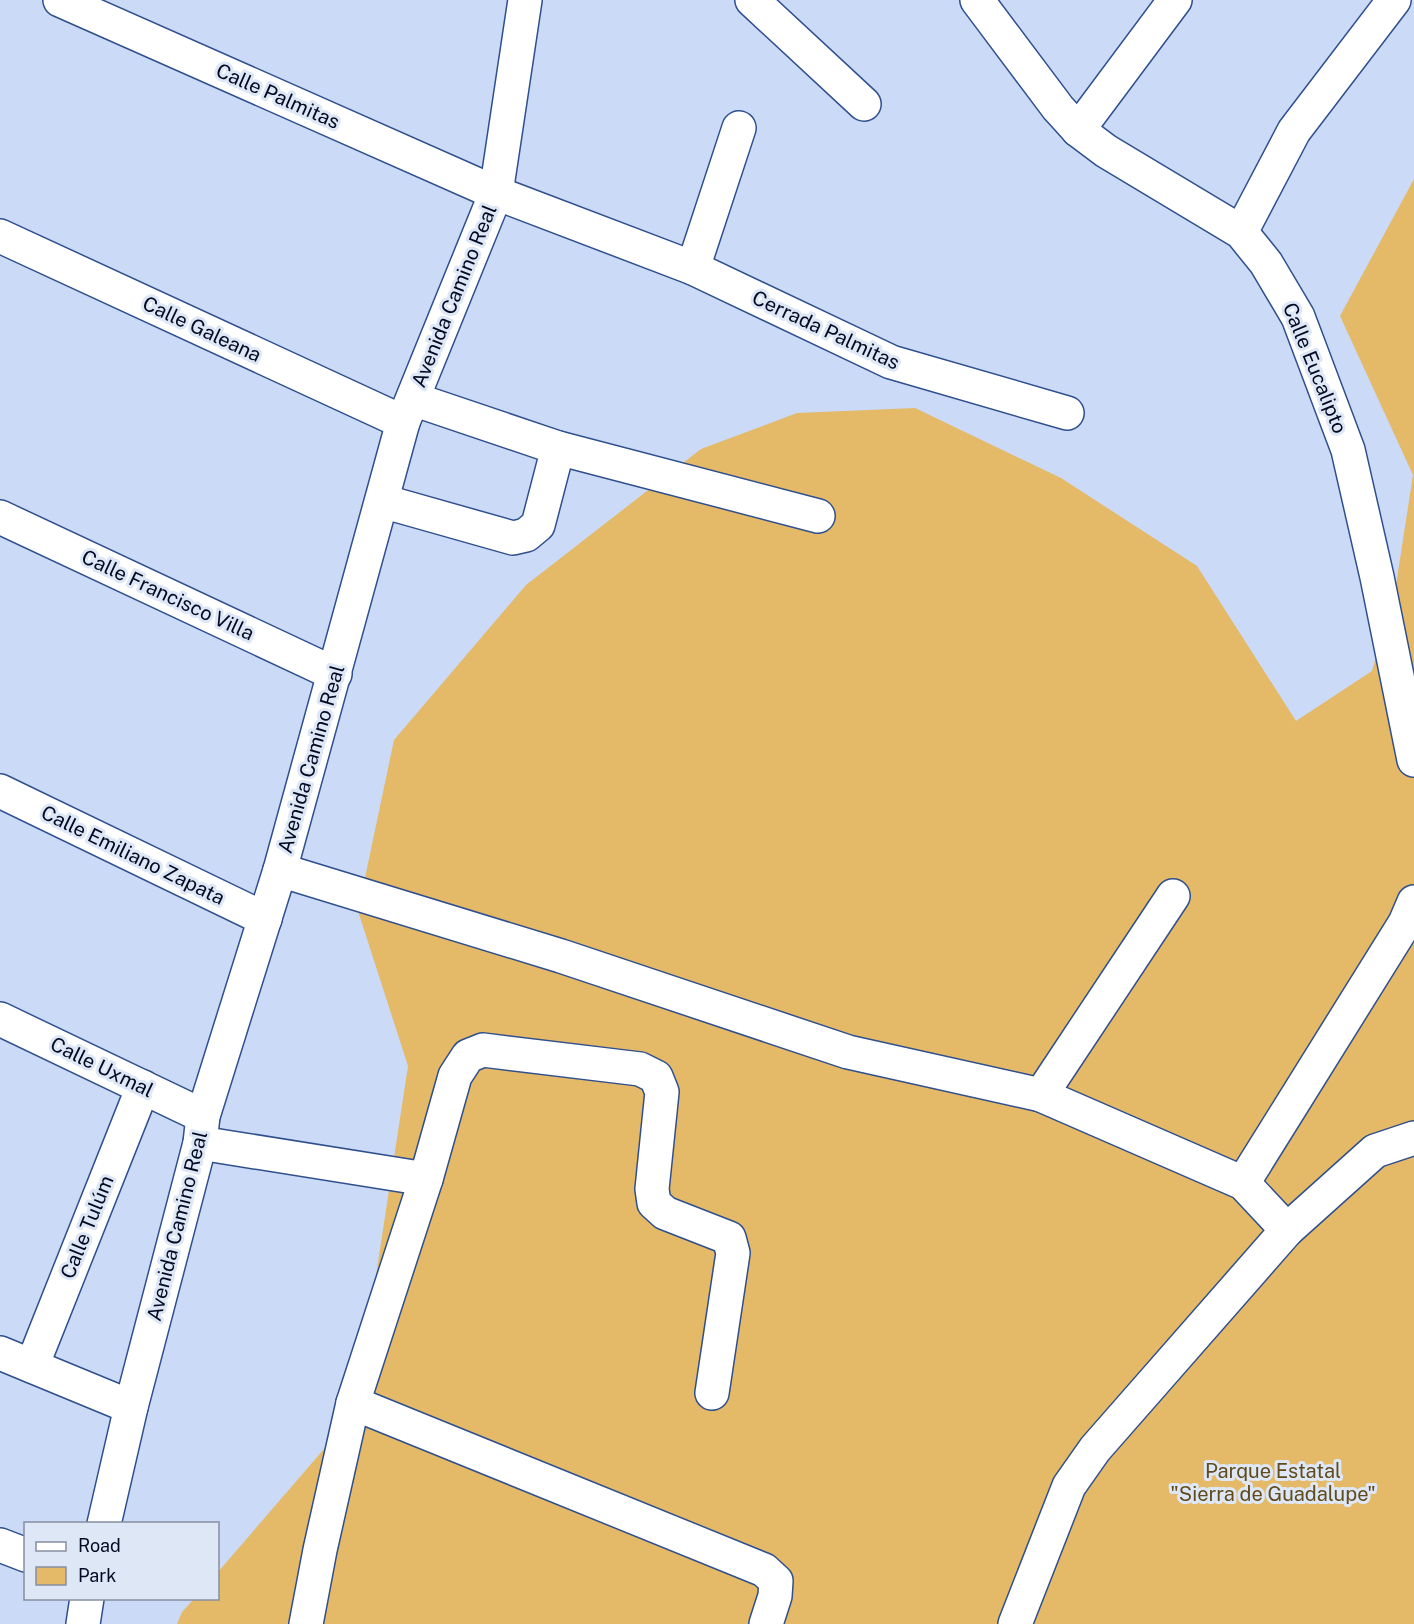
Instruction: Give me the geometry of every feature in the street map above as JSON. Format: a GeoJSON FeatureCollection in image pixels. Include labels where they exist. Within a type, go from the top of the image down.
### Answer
{"type":"FeatureCollection","features":[{"type":"Feature","properties":{"kind":"street","name":"Calle Palmitas"},"geometry":{"type":"LineString","coordinates":[[60,0],[496,193]]}},
{"type":"Feature","properties":{"kind":"street","name":"Avenida Camino Real"},"geometry":{"type":"LineString","coordinates":[[104,1522],[131,1407],[202,1130],[280,870],[408,410],[496,193],[525,0]]}},
{"type":"Feature","properties":{"kind":"street"},"geometry":{"type":"LineString","coordinates":[[752,0],[864,104]]}},
{"type":"Feature","properties":{"kind":"street","name":"Calle Eucalipto"},"geometry":{"type":"LineString","coordinates":[[977,0],[1058,108],[1078,130],[1107,151],[1241,232],[1266,263],[1298,317],[1348,450],[1377,577],[1414,760]]}},
{"type":"Feature","properties":{"kind":"street"},"geometry":{"type":"LineString","coordinates":[[1078,130],[1175,0]]}},
{"type":"Feature","properties":{"kind":"street"},"geometry":{"type":"LineString","coordinates":[[1241,232],[1294,131],[1394,0]]}},
{"type":"Feature","properties":{"kind":"street"},"geometry":{"type":"LineString","coordinates":[[693,268],[739,128]]}},
{"type":"Feature","properties":{"kind":"street","name":"Cerrada Palmitas"},"geometry":{"type":"LineString","coordinates":[[496,193],[693,268],[891,362],[1067,413]]}},
{"type":"Feature","properties":{"kind":"street","name":"Calle Galeana"},"geometry":{"type":"LineString","coordinates":[[0,236],[408,410],[818,516]]}},
{"type":"Feature","properties":{"kind":"street"},"geometry":{"type":"LineString","coordinates":[[382,501],[513,538],[526,535],[538,525],[558,448]]}},
{"type":"Feature","properties":{"kind":"street","name":"Calle Francisco Villa"},"geometry":{"type":"LineString","coordinates":[[0,517],[335,674]]}},
{"type":"Feature","properties":{"kind":"street","name":"Calle Emiliano Zapata"},"geometry":{"type":"LineString","coordinates":[[0,791],[265,919]]}},
{"type":"Feature","properties":{"kind":"street"},"geometry":{"type":"LineString","coordinates":[[280,870],[561,956],[848,1052],[1041,1095],[1242,1183],[1287,1230]]}},
{"type":"Feature","properties":{"kind":"street"},"geometry":{"type":"LineString","coordinates":[[1041,1095],[1173,896]]}},
{"type":"Feature","properties":{"kind":"street"},"geometry":{"type":"LineString","coordinates":[[1242,1183],[1405,923],[1414,902]]}},
{"type":"Feature","properties":{"kind":"street","name":"Calle Uxmal"},"geometry":{"type":"LineString","coordinates":[[0,1019],[143,1087],[202,1130],[426,1179]]}},
{"type":"Feature","properties":{"kind":"street"},"geometry":{"type":"LineString","coordinates":[[306,1624],[353,1403],[426,1179],[455,1076],[468,1056],[483,1050],[640,1069],[657,1077],[663,1092],[652,1189],[654,1203],[665,1213],[729,1238],[733,1253],[712,1393]]}},
{"type":"Feature","properties":{"kind":"street","name":"Calle Tulúm"},"geometry":{"type":"LineString","coordinates":[[32,1366],[143,1087]]}},
{"type":"Feature","properties":{"kind":"street"},"geometry":{"type":"LineString","coordinates":[[1015,1624],[1069,1486],[1095,1449],[1287,1230],[1375,1151],[1414,1138]]}},
{"type":"Feature","properties":{"kind":"street"},"geometry":{"type":"LineString","coordinates":[[0,1353],[131,1407]]}},
{"type":"Feature","properties":{"kind":"street"},"geometry":{"type":"LineString","coordinates":[[353,1403],[764,1570],[776,1581],[776,1596],[765,1624]]}},
{"type":"Feature","properties":{"kind":"street"},"geometry":{"type":"LineString","coordinates":[[0,1545],[24,1555]]}},
{"type":"Feature","properties":{"kind":"street"},"geometry":{"type":"LineString","coordinates":[[82,1624],[87,1600]]}},
{"type":"Feature","properties":{"kind":"green space","name":"Parque Estatal \"Sierra de Guadalupe\""},"geometry":{"type":"Polygon","coordinates":[[[1414,179],[1414,1624],[177,1624],[182,1612],[193,1600],[219,1600],[219,1571],[355,1413],[408,1066],[358,911],[394,740],[526,585],[701,449],[797,413],[915,408],[1061,478],[1197,566],[1296,721],[1372,671],[1396,585],[1413,475],[1340,316],[1414,179]]]}}]}
